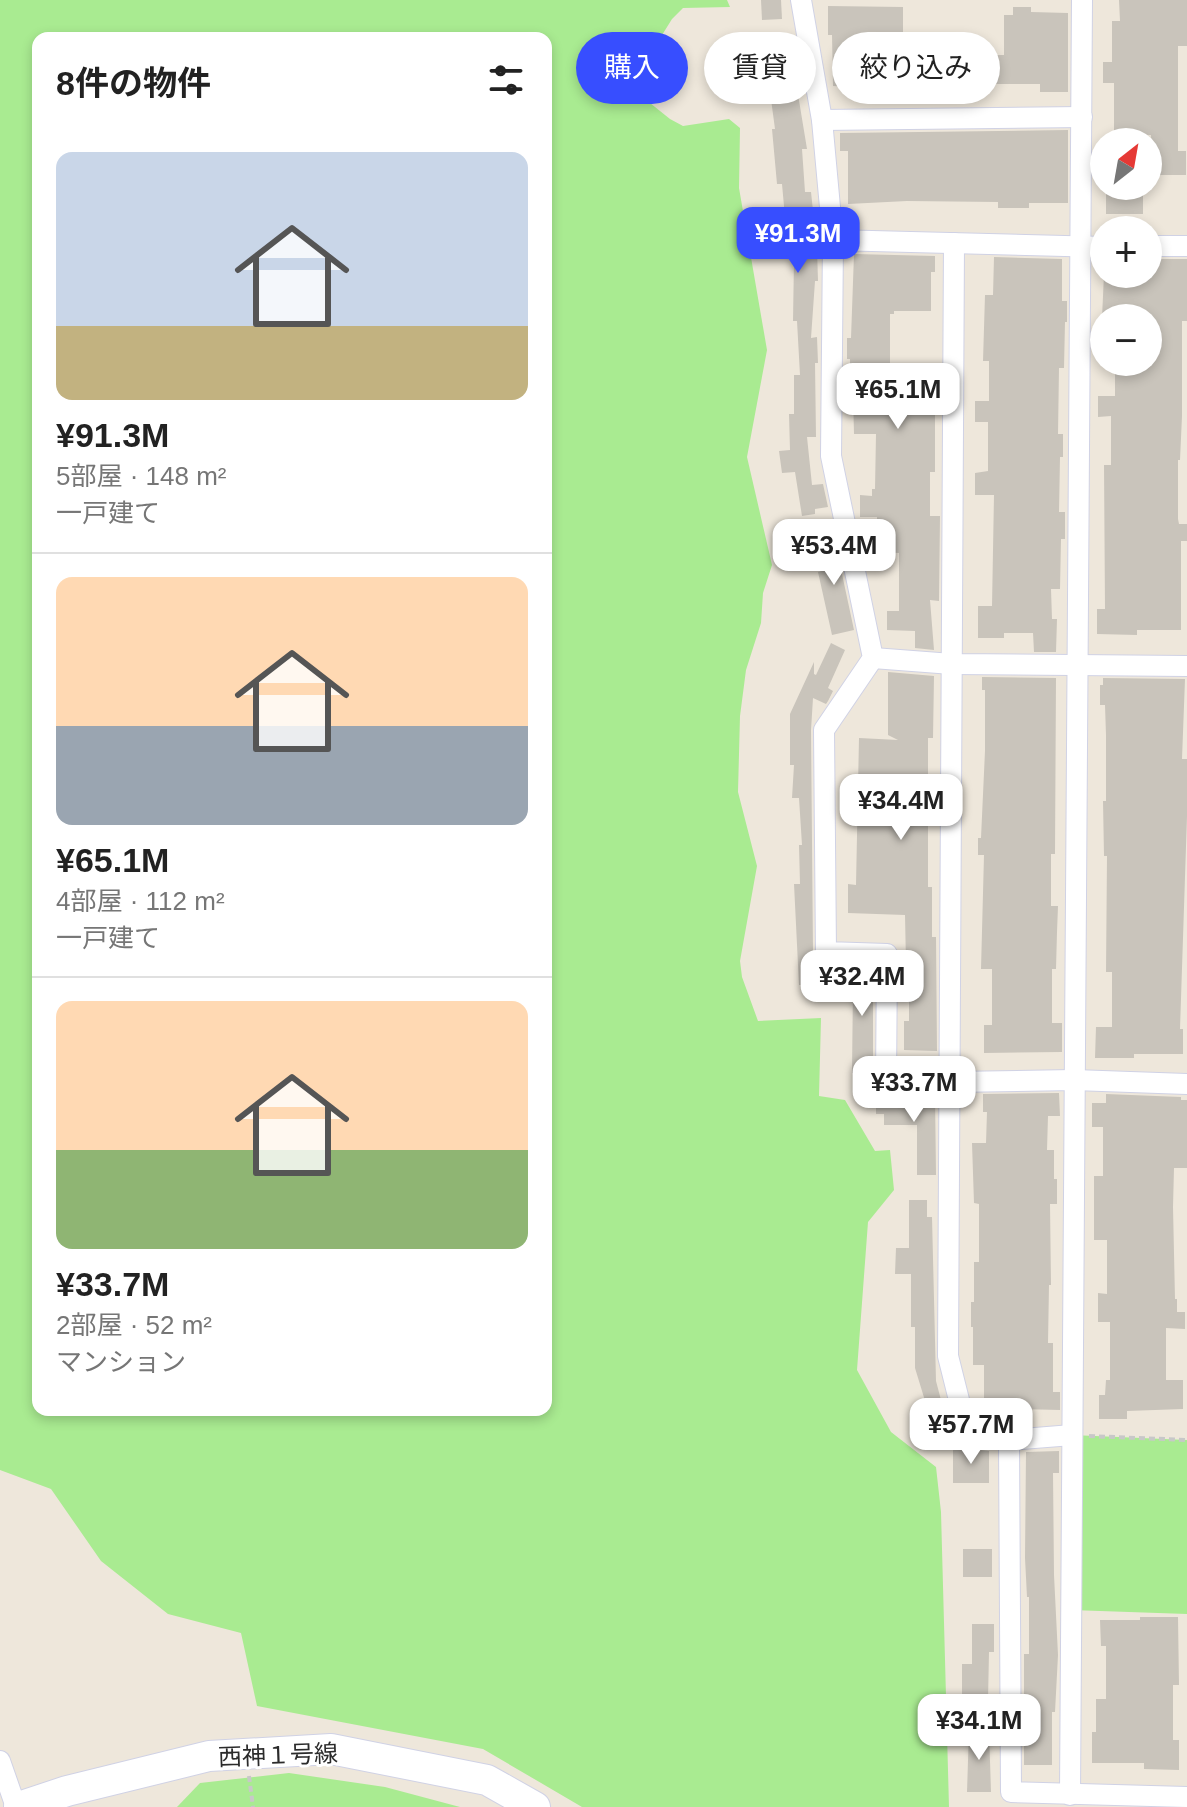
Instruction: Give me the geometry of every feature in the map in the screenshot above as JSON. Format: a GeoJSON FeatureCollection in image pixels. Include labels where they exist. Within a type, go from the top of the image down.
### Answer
{"type":"FeatureCollection","features":[{"type":"Feature","properties":{"kind":"street"},"geometry":{"type":"LineString","coordinates":[[801,0],[822,120],[833,240],[831,456],[873,658],[824,730],[826,952],[887,954],[886,1083],[1074,1080],[1187,1084]]}},
{"type":"Feature","properties":{"kind":"street"},"geometry":{"type":"LineString","coordinates":[[1070,1795],[1082,0]]}},
{"type":"Feature","properties":{"kind":"street"},"geometry":{"type":"LineString","coordinates":[[822,120],[1082,117]]}},
{"type":"Feature","properties":{"kind":"street"},"geometry":{"type":"LineString","coordinates":[[833,240],[1090,247]]}},
{"type":"Feature","properties":{"kind":"street"},"geometry":{"type":"LineString","coordinates":[[954,243],[948,1356],[968,1436],[1009,1440],[1072,1435]]}},
{"type":"Feature","properties":{"kind":"street"},"geometry":{"type":"LineString","coordinates":[[1162,246],[1187,246]]}},
{"type":"Feature","properties":{"kind":"street"},"geometry":{"type":"LineString","coordinates":[[873,658],[952,664],[1187,666]]}},
{"type":"Feature","properties":{"kind":"street"},"geometry":{"type":"LineString","coordinates":[[1009,1440],[1011,1792],[1187,1797]]}},
{"type":"Feature","properties":{"kind":"street","name":"西神１号線"},"geometry":{"type":"LineString","coordinates":[[17,1807],[67,1791],[209,1756],[331,1749],[487,1780],[535,1807]]}},
{"type":"Feature","properties":{"kind":"street"},"geometry":{"type":"LineString","coordinates":[[0,1761],[17,1807]]}},
{"type":"Feature","properties":{"kind":"path"},"geometry":{"type":"LineString","coordinates":[[1072,1435],[1187,1440]]}},
{"type":"Feature","properties":{"kind":"green space"},"geometry":{"type":"Polygon","coordinates":[[[0,0],[727,0],[730,7],[683,8],[664,32],[576,32],[576,104],[651,104],[683,126],[729,119],[740,128],[739,188],[767,350],[747,457],[772,565],[763,593],[761,623],[746,670],[740,716],[738,792],[757,866],[740,961],[742,977],[758,1021],[821,1018],[819,1096],[845,1100],[875,1151],[890,1150],[894,1190],[868,1222],[857,1370],[891,1432],[936,1467],[941,1512],[949,1807],[582,1807],[483,1749],[257,1706],[241,1633],[168,1614],[101,1561],[51,1489],[0,1470],[0,0]]]}},
{"type":"Feature","properties":{"kind":"green space"},"geometry":{"type":"Polygon","coordinates":[[[1072,1435],[1187,1440],[1187,1614],[1071,1610],[1072,1435]]]}},
{"type":"Feature","properties":{"kind":"green space"},"geometry":{"type":"Polygon","coordinates":[[[289,1773],[385,1787],[460,1807],[177,1807],[200,1783],[289,1773]]]}},
{"type":"Feature","properties":{"kind":"building"},"geometry":{"type":"Polygon","coordinates":[[[761,0],[781,0],[782,19],[762,20],[761,0]]]}},
{"type":"Feature","properties":{"kind":"building"},"geometry":{"type":"Polygon","coordinates":[[[1119,0],[1187,0],[1187,46],[1178,46],[1178,151],[1186,151],[1186,175],[1162,175],[1162,128],[1114,128],[1114,83],[1103,83],[1103,62],[1112,62],[1112,21],[1120,21],[1119,0]]]}},
{"type":"Feature","properties":{"kind":"building"},"geometry":{"type":"Polygon","coordinates":[[[828,6],[903,7],[903,32],[832,32],[828,35],[828,6]]]}},
{"type":"Feature","properties":{"kind":"building"},"geometry":{"type":"Polygon","coordinates":[[[1013,7],[1031,7],[1031,12],[1068,13],[1068,92],[1040,92],[1040,84],[1000,84],[1004,15],[1013,15],[1013,7]]]}},
{"type":"Feature","properties":{"kind":"building"},"geometry":{"type":"Polygon","coordinates":[[[772,104],[800,104],[807,149],[802,149],[805,192],[811,192],[818,281],[815,281],[811,338],[817,337],[816,437],[807,437],[812,485],[823,484],[828,507],[802,516],[795,472],[782,473],[779,451],[790,450],[789,414],[794,414],[794,375],[800,375],[797,321],[793,321],[794,259],[790,216],[785,217],[782,184],[777,184],[772,129],[775,129],[772,104]]]}},
{"type":"Feature","properties":{"kind":"building"},"geometry":{"type":"Polygon","coordinates":[[[1068,130],[1068,203],[1029,203],[1029,208],[998,208],[998,202],[848,204],[848,151],[840,151],[840,133],[1068,130]]]}},
{"type":"Feature","properties":{"kind":"building"},"geometry":{"type":"Polygon","coordinates":[[[1106,200],[1143,200],[1143,214],[1106,214],[1106,200]]]}},
{"type":"Feature","properties":{"kind":"building"},"geometry":{"type":"Polygon","coordinates":[[[854,254],[935,256],[935,272],[931,272],[931,311],[894,311],[890,314],[890,367],[938,367],[935,472],[930,472],[930,516],[940,516],[939,601],[930,600],[934,650],[915,648],[915,631],[887,630],[887,611],[899,611],[899,553],[877,552],[877,517],[860,517],[860,495],[872,496],[872,489],[875,489],[876,434],[854,434],[847,338],[851,338],[854,254]]]}},
{"type":"Feature","properties":{"kind":"building"},"geometry":{"type":"Polygon","coordinates":[[[994,257],[1062,259],[1062,301],[1067,301],[1067,322],[1064,368],[1059,368],[1058,434],[1063,434],[1059,512],[1065,512],[1065,539],[1061,539],[1060,589],[1051,589],[1052,619],[1057,619],[1056,652],[1034,652],[1033,633],[1004,633],[1004,638],[978,638],[978,606],[992,606],[994,495],[975,495],[975,473],[988,471],[988,422],[975,422],[975,401],[989,401],[989,361],[983,361],[985,295],[993,295],[994,257]]]}},
{"type":"Feature","properties":{"kind":"building"},"geometry":{"type":"Polygon","coordinates":[[[1162,259],[1187,259],[1187,321],[1182,321],[1182,416],[1178,460],[1178,519],[1179,524],[1187,524],[1187,541],[1181,541],[1181,630],[1137,630],[1137,635],[1097,634],[1097,609],[1105,609],[1104,465],[1111,465],[1111,416],[1098,417],[1098,396],[1115,396],[1115,376],[1162,376],[1162,304],[1103,304],[1103,288],[1162,288],[1162,259]]]}},
{"type":"Feature","properties":{"kind":"building"},"geometry":{"type":"Polygon","coordinates":[[[833,532],[854,630],[832,635],[818,572],[826,570],[816,537],[833,532]]]}},
{"type":"Feature","properties":{"kind":"building"},"geometry":{"type":"Polygon","coordinates":[[[831,643],[845,650],[828,688],[833,691],[826,704],[813,698],[811,730],[813,952],[820,963],[821,985],[799,985],[794,884],[800,884],[799,845],[802,845],[799,798],[792,798],[794,765],[790,765],[790,714],[814,662],[816,675],[831,643]]]}},
{"type":"Feature","properties":{"kind":"building"},"geometry":{"type":"Polygon","coordinates":[[[888,672],[934,676],[933,738],[928,738],[928,793],[934,793],[934,814],[928,814],[928,887],[932,887],[932,937],[936,937],[937,1051],[904,1050],[904,1021],[909,1021],[905,915],[848,913],[848,884],[856,885],[859,738],[898,740],[888,735],[888,672]]]}},
{"type":"Feature","properties":{"kind":"building"},"geometry":{"type":"Polygon","coordinates":[[[982,677],[1056,678],[1055,854],[1051,854],[1051,906],[1058,906],[1056,969],[1052,969],[1052,1023],[1062,1023],[1062,1052],[984,1053],[984,1025],[992,1025],[992,969],[981,969],[984,855],[978,855],[978,838],[981,838],[985,751],[985,690],[982,690],[982,677]]]}},
{"type":"Feature","properties":{"kind":"building"},"geometry":{"type":"Polygon","coordinates":[[[1103,678],[1185,679],[1182,759],[1187,759],[1187,816],[1180,1029],[1183,1029],[1183,1054],[1095,1058],[1096,1027],[1112,1027],[1112,972],[1106,972],[1107,856],[1104,856],[1103,801],[1106,801],[1106,735],[1105,705],[1100,705],[1103,678]]]}},
{"type":"Feature","properties":{"kind":"building"},"geometry":{"type":"Polygon","coordinates":[[[847,966],[873,967],[873,1073],[852,1073],[853,985],[847,985],[847,966]]]}},
{"type":"Feature","properties":{"kind":"building"},"geometry":{"type":"Polygon","coordinates":[[[876,1091],[886,1096],[935,1095],[936,1175],[917,1175],[917,1125],[884,1125],[884,1114],[876,1114],[876,1091]]]}},
{"type":"Feature","properties":{"kind":"building"},"geometry":{"type":"Polygon","coordinates":[[[1059,1093],[1060,1116],[1048,1116],[1047,1150],[1054,1150],[1054,1179],[1057,1179],[1057,1204],[1050,1204],[1048,1343],[1053,1343],[1053,1392],[1060,1392],[1060,1410],[1019,1409],[1019,1403],[984,1402],[984,1365],[973,1365],[971,1302],[974,1302],[974,1262],[979,1262],[979,1204],[974,1203],[972,1143],[986,1143],[987,1112],[983,1112],[983,1094],[1059,1093]]]}},
{"type":"Feature","properties":{"kind":"building"},"geometry":{"type":"Polygon","coordinates":[[[1106,1094],[1181,1097],[1181,1100],[1187,1100],[1187,1168],[1174,1168],[1173,1207],[1175,1299],[1177,1312],[1185,1312],[1185,1329],[1166,1328],[1166,1380],[1183,1380],[1183,1409],[1127,1411],[1127,1419],[1099,1419],[1099,1395],[1105,1395],[1106,1380],[1110,1380],[1110,1322],[1098,1322],[1098,1293],[1107,1294],[1107,1240],[1094,1240],[1094,1176],[1103,1176],[1103,1127],[1092,1127],[1092,1103],[1106,1103],[1106,1094]]]}},
{"type":"Feature","properties":{"kind":"building"},"geometry":{"type":"Polygon","coordinates":[[[909,1200],[927,1200],[927,1217],[932,1217],[936,1381],[941,1400],[926,1404],[915,1368],[911,1274],[895,1274],[896,1248],[909,1248],[909,1200]]]}},
{"type":"Feature","properties":{"kind":"building"},"geometry":{"type":"Polygon","coordinates":[[[953,1447],[989,1451],[989,1483],[953,1483],[953,1447]]]}},
{"type":"Feature","properties":{"kind":"building"},"geometry":{"type":"Polygon","coordinates":[[[1059,1451],[1059,1473],[1053,1473],[1058,1655],[1055,1712],[1052,1712],[1052,1765],[1024,1765],[1024,1654],[1029,1654],[1025,1558],[1026,1452],[1059,1451]]]}},
{"type":"Feature","properties":{"kind":"building"},"geometry":{"type":"Polygon","coordinates":[[[963,1549],[992,1549],[992,1577],[963,1577],[963,1549]]]}},
{"type":"Feature","properties":{"kind":"building"},"geometry":{"type":"Polygon","coordinates":[[[1140,1617],[1178,1617],[1179,1685],[1173,1685],[1173,1740],[1179,1740],[1179,1770],[1144,1769],[1144,1763],[1092,1763],[1096,1699],[1106,1699],[1106,1646],[1101,1646],[1100,1620],[1140,1620],[1140,1617]]]}},
{"type":"Feature","properties":{"kind":"building"},"geometry":{"type":"Polygon","coordinates":[[[972,1624],[994,1624],[994,1652],[989,1652],[988,1700],[962,1700],[962,1664],[972,1664],[972,1624]]]}},
{"type":"Feature","properties":{"kind":"building"},"geometry":{"type":"Polygon","coordinates":[[[969,1730],[989,1730],[991,1792],[967,1792],[969,1730]]]}}]}
